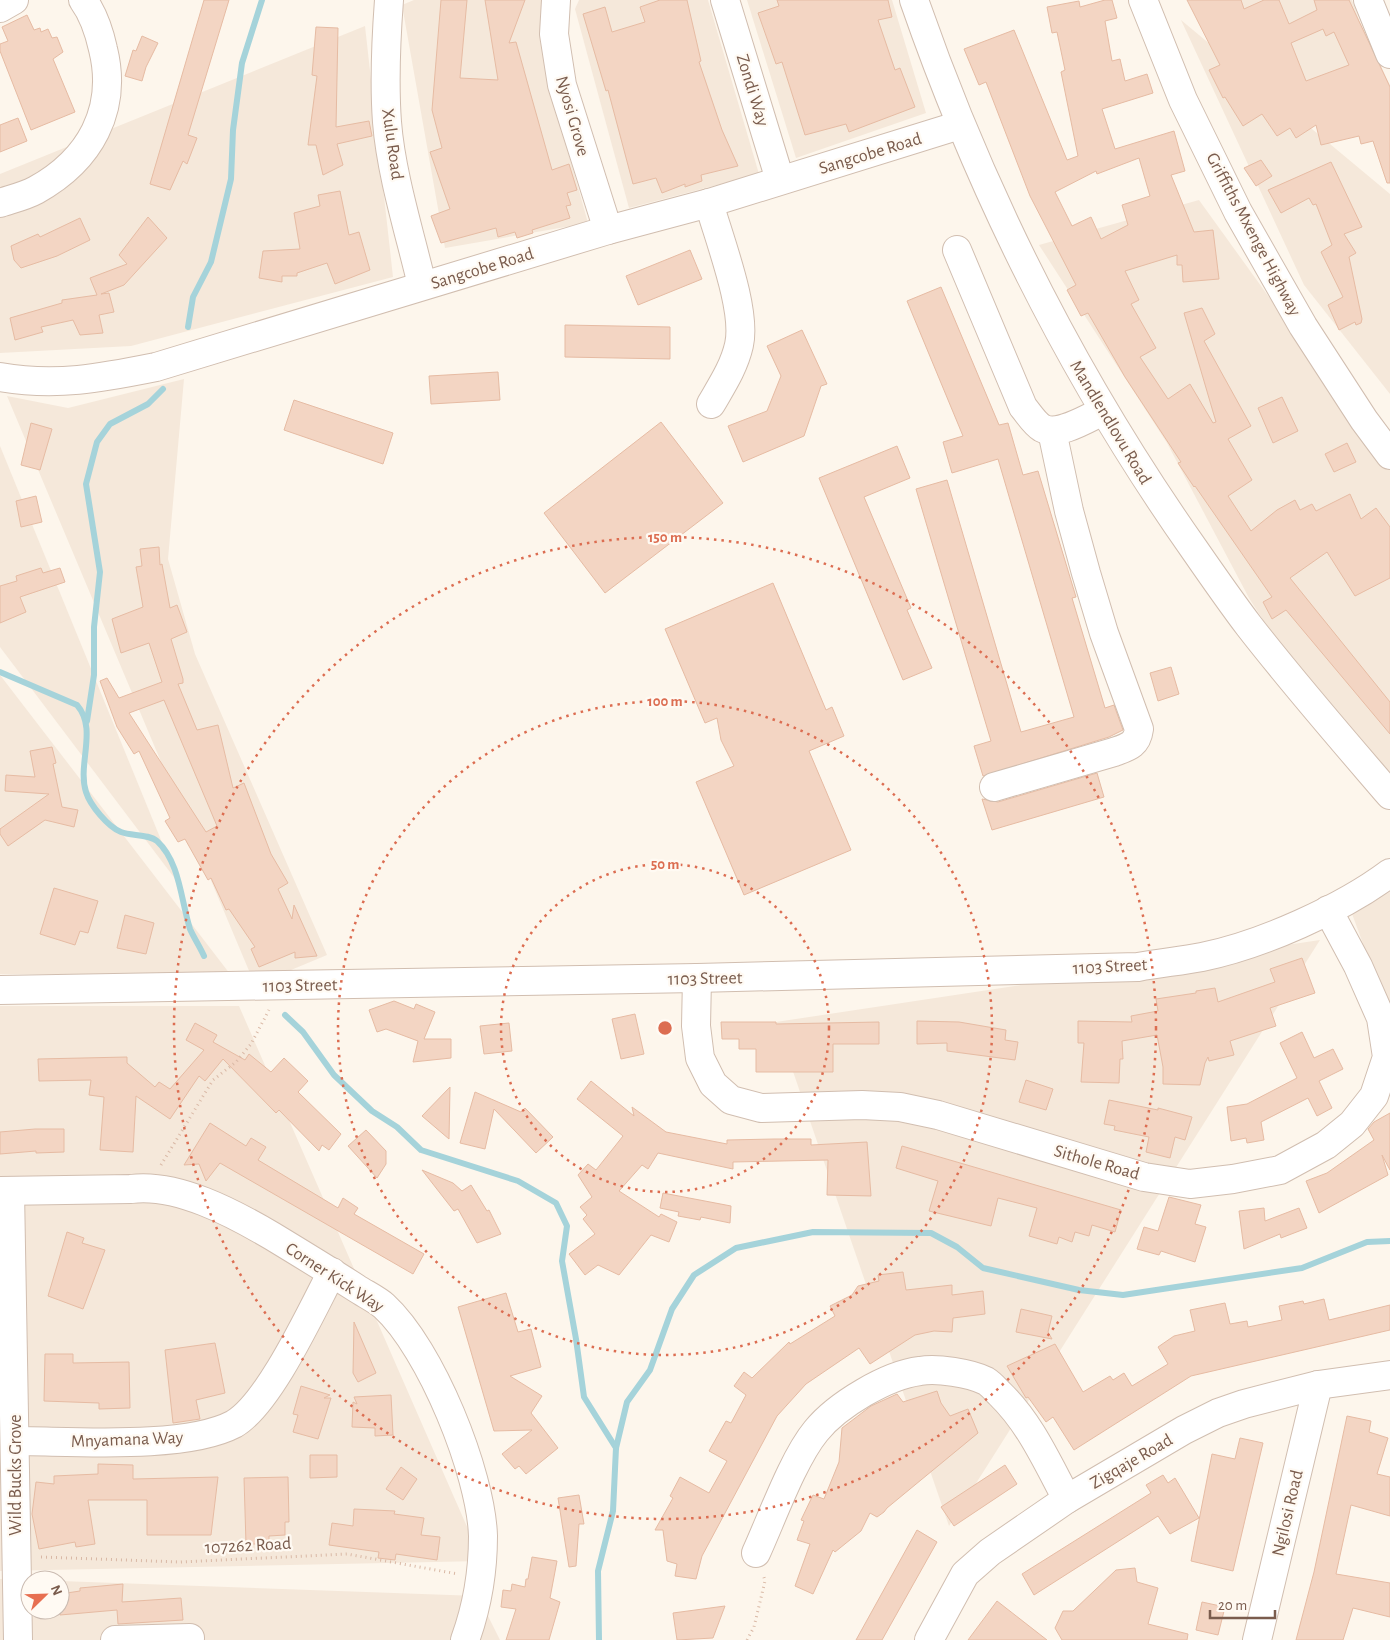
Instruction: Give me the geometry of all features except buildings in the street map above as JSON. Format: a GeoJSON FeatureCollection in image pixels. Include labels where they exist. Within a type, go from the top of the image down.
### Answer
{"type":"FeatureCollection","features":[{"type":"Feature","properties":{"kind":"street"},"geometry":{"type":"LineString","coordinates":[[0,8],[14,0]]}},
{"type":"Feature","properties":{"kind":"street"},"geometry":{"type":"LineString","coordinates":[[0,203],[35,190],[61,174],[79,156],[95,135],[104,110],[108,85],[105,58],[97,25],[83,0]]}},
{"type":"Feature","properties":{"kind":"street","name":"Xulu Road"},"geometry":{"type":"LineString","coordinates":[[389,0],[386,47],[387,123],[398,182],[422,285]]}},
{"type":"Feature","properties":{"kind":"street","name":"Nyosi Grove"},"geometry":{"type":"LineString","coordinates":[[556,0],[554,34],[562,85],[608,230]]}},
{"type":"Feature","properties":{"kind":"street","name":"Zondi Way"},"geometry":{"type":"LineString","coordinates":[[725,0],[780,180]]}},
{"type":"Feature","properties":{"kind":"street","name":"Mandlendlovu Road"},"geometry":{"type":"LineString","coordinates":[[914,0],[960,126],[1070,354],[1102,411],[1151,488],[1248,624],[1390,795]]}},
{"type":"Feature","properties":{"kind":"street","name":"Griffiths Mxenge Highway"},"geometry":{"type":"LineString","coordinates":[[1143,0],[1183,100],[1238,212],[1304,326],[1364,420],[1390,455]]}},
{"type":"Feature","properties":{"kind":"street"},"geometry":{"type":"LineString","coordinates":[[1368,0],[1390,54]]}},
{"type":"Feature","properties":{"kind":"street","name":"Sangcobe Road"},"geometry":{"type":"LineString","coordinates":[[0,377],[30,382],[67,382],[103,378],[156,367],[422,285],[608,230],[708,203],[960,126]]}},
{"type":"Feature","properties":{"kind":"street"},"geometry":{"type":"LineString","coordinates":[[708,203],[740,316],[740,344],[732,368],[711,404]]}},
{"type":"Feature","properties":{"kind":"street"},"geometry":{"type":"LineString","coordinates":[[958,250],[1023,407],[1043,428],[1052,431],[1076,424],[1102,411]]}},
{"type":"Feature","properties":{"kind":"street"},"geometry":{"type":"LineString","coordinates":[[994,787],[1114,752],[1132,745],[1138,738],[1138,729],[1104,633],[1076,538],[1052,431]]}},
{"type":"Feature","properties":{"kind":"street","name":"1103 Street"},"geometry":{"type":"LineString","coordinates":[[0,990],[697,978],[1138,967],[1204,956],[1276,934],[1372,887],[1390,873]]}},
{"type":"Feature","properties":{"kind":"street","name":"Sithole Road"},"geometry":{"type":"LineString","coordinates":[[697,978],[696,1026],[700,1058],[712,1084],[731,1100],[761,1108],[862,1105],[900,1107],[938,1115],[1144,1177],[1190,1184],[1233,1179],[1280,1170],[1326,1145],[1352,1124],[1374,1096],[1388,1057],[1384,1007],[1358,966],[1328,910]]}},
{"type":"Feature","properties":{"kind":"street","name":"Corner Kick Way"},"geometry":{"type":"LineString","coordinates":[[5,1191],[147,1187],[213,1206],[249,1222],[332,1272],[383,1306],[405,1330],[426,1364],[456,1428],[476,1492],[483,1535],[481,1578],[474,1616],[465,1640]]}},
{"type":"Feature","properties":{"kind":"street","name":"Wild Bucks Grove"},"geometry":{"type":"LineString","coordinates":[[5,1191],[16,1441],[18,1640]]}},
{"type":"Feature","properties":{"kind":"street","name":"Mnyamana Way"},"geometry":{"type":"LineString","coordinates":[[16,1441],[161,1440],[200,1435],[234,1423],[256,1403],[274,1379],[332,1272]]}},
{"type":"Feature","properties":{"kind":"street"},"geometry":{"type":"LineString","coordinates":[[756,1553],[799,1459],[816,1431],[840,1409],[883,1382],[919,1371],[952,1372],[987,1381],[1013,1407],[1035,1438],[1067,1499]]}},
{"type":"Feature","properties":{"kind":"street","name":"Zigqaje Road"},"geometry":{"type":"LineString","coordinates":[[929,1640],[965,1574],[990,1552],[1067,1499],[1184,1430],[1218,1413],[1318,1385],[1390,1376]]}},
{"type":"Feature","properties":{"kind":"street","name":"Ngilosi Road"},"geometry":{"type":"LineString","coordinates":[[1256,1640],[1318,1385]]}},
{"type":"Feature","properties":{"kind":"street"},"geometry":{"type":"LineString","coordinates":[[116,1640],[190,1638]]}},
{"type":"Feature","properties":{"kind":"path"},"geometry":{"type":"LineString","coordinates":[[147,1187],[213,1080],[236,1062],[251,1044],[264,1017],[273,1008]]}},
{"type":"Feature","properties":{"kind":"path"},"geometry":{"type":"LineString","coordinates":[[747,1640],[754,1627],[765,1581],[756,1553]]}},
{"type":"Feature","properties":{"kind":"path","name":"107262 Road"},"geometry":{"type":"LineString","coordinates":[[16,1556],[180,1562],[348,1554],[481,1578]]}},
{"type":"Feature","properties":{"kind":"shaded area"},"geometry":{"type":"Polygon","coordinates":[[[414,0],[542,0],[547,76],[588,223],[445,248],[402,5],[414,0]]]}},
{"type":"Feature","properties":{"kind":"shaded area"},"geometry":{"type":"Polygon","coordinates":[[[579,0],[708,0],[759,174],[629,208],[575,9],[579,0]]]}},
{"type":"Feature","properties":{"kind":"shaded area"},"geometry":{"type":"Polygon","coordinates":[[[747,0],[892,0],[926,113],[796,158],[747,0]]]}},
{"type":"Feature","properties":{"kind":"shaded area"},"geometry":{"type":"Polygon","coordinates":[[[1205,0],[1352,0],[1359,20],[1390,85],[1390,154],[1205,0]]]}},
{"type":"Feature","properties":{"kind":"shaded area"},"geometry":{"type":"Polygon","coordinates":[[[1181,20],[1390,194],[1390,394],[1304,285],[1181,20]]]}},
{"type":"Feature","properties":{"kind":"shaded area"},"geometry":{"type":"Polygon","coordinates":[[[365,26],[393,277],[131,346],[0,353],[0,174],[365,26]]]}},
{"type":"Feature","properties":{"kind":"shaded area"},"geometry":{"type":"Polygon","coordinates":[[[1199,200],[1390,465],[1390,779],[1275,639],[1249,598],[1167,443],[1039,245],[1199,200]]]}},
{"type":"Feature","properties":{"kind":"shaded area"},"geometry":{"type":"Polygon","coordinates":[[[184,379],[168,559],[195,654],[327,955],[255,985],[7,396],[68,408],[184,379]]]}},
{"type":"Feature","properties":{"kind":"shaded area"},"geometry":{"type":"Polygon","coordinates":[[[0,446],[179,884],[0,647],[0,446]]]}},
{"type":"Feature","properties":{"kind":"shaded area"},"geometry":{"type":"Polygon","coordinates":[[[0,675],[230,974],[0,974],[0,675]]]}},
{"type":"Feature","properties":{"kind":"shaded area"},"geometry":{"type":"Polygon","coordinates":[[[1390,892],[1390,1017],[1351,911],[1390,892]]]}},
{"type":"Feature","properties":{"kind":"shaded area"},"geometry":{"type":"Polygon","coordinates":[[[1320,940],[949,1526],[776,1022],[1320,940]]]}},
{"type":"Feature","properties":{"kind":"shaded area"},"geometry":{"type":"Polygon","coordinates":[[[0,1006],[239,1006],[482,1561],[0,1571],[0,1006]]]}},
{"type":"Feature","properties":{"kind":"shaded area"},"geometry":{"type":"Polygon","coordinates":[[[0,1579],[20,1580],[20,1620],[70,1620],[70,1581],[478,1596],[500,1640],[0,1640],[0,1579]]]}},
{"type":"Feature","properties":{"kind":"waterway"},"geometry":{"type":"LineString","coordinates":[[188,327],[193,297],[211,262],[231,179],[233,130],[242,63],[262,0]]}},
{"type":"Feature","properties":{"kind":"waterway"},"geometry":{"type":"LineString","coordinates":[[87,721],[94,675],[94,627],[100,572],[86,484],[97,442],[110,424],[148,404],[163,389]]}},
{"type":"Feature","properties":{"kind":"waterway"},"geometry":{"type":"LineString","coordinates":[[0,672],[77,705],[83,714],[86,725],[84,781],[91,803],[100,815],[116,829],[121,832],[154,839],[165,850],[179,882],[190,929],[204,956]]}},
{"type":"Feature","properties":{"kind":"waterway"},"geometry":{"type":"LineString","coordinates":[[285,1015],[303,1032],[334,1075],[372,1111],[397,1127],[421,1150],[518,1181],[556,1203],[567,1226],[562,1261],[584,1397],[616,1448]]}},
{"type":"Feature","properties":{"kind":"waterway"},"geometry":{"type":"LineString","coordinates":[[599,1640],[598,1571],[613,1511],[616,1448],[627,1402],[650,1370],[672,1309],[694,1275],[736,1248],[813,1232],[931,1233],[957,1247],[983,1268],[1079,1290],[1123,1295],[1302,1268],[1367,1242],[1390,1241]]}}]}
